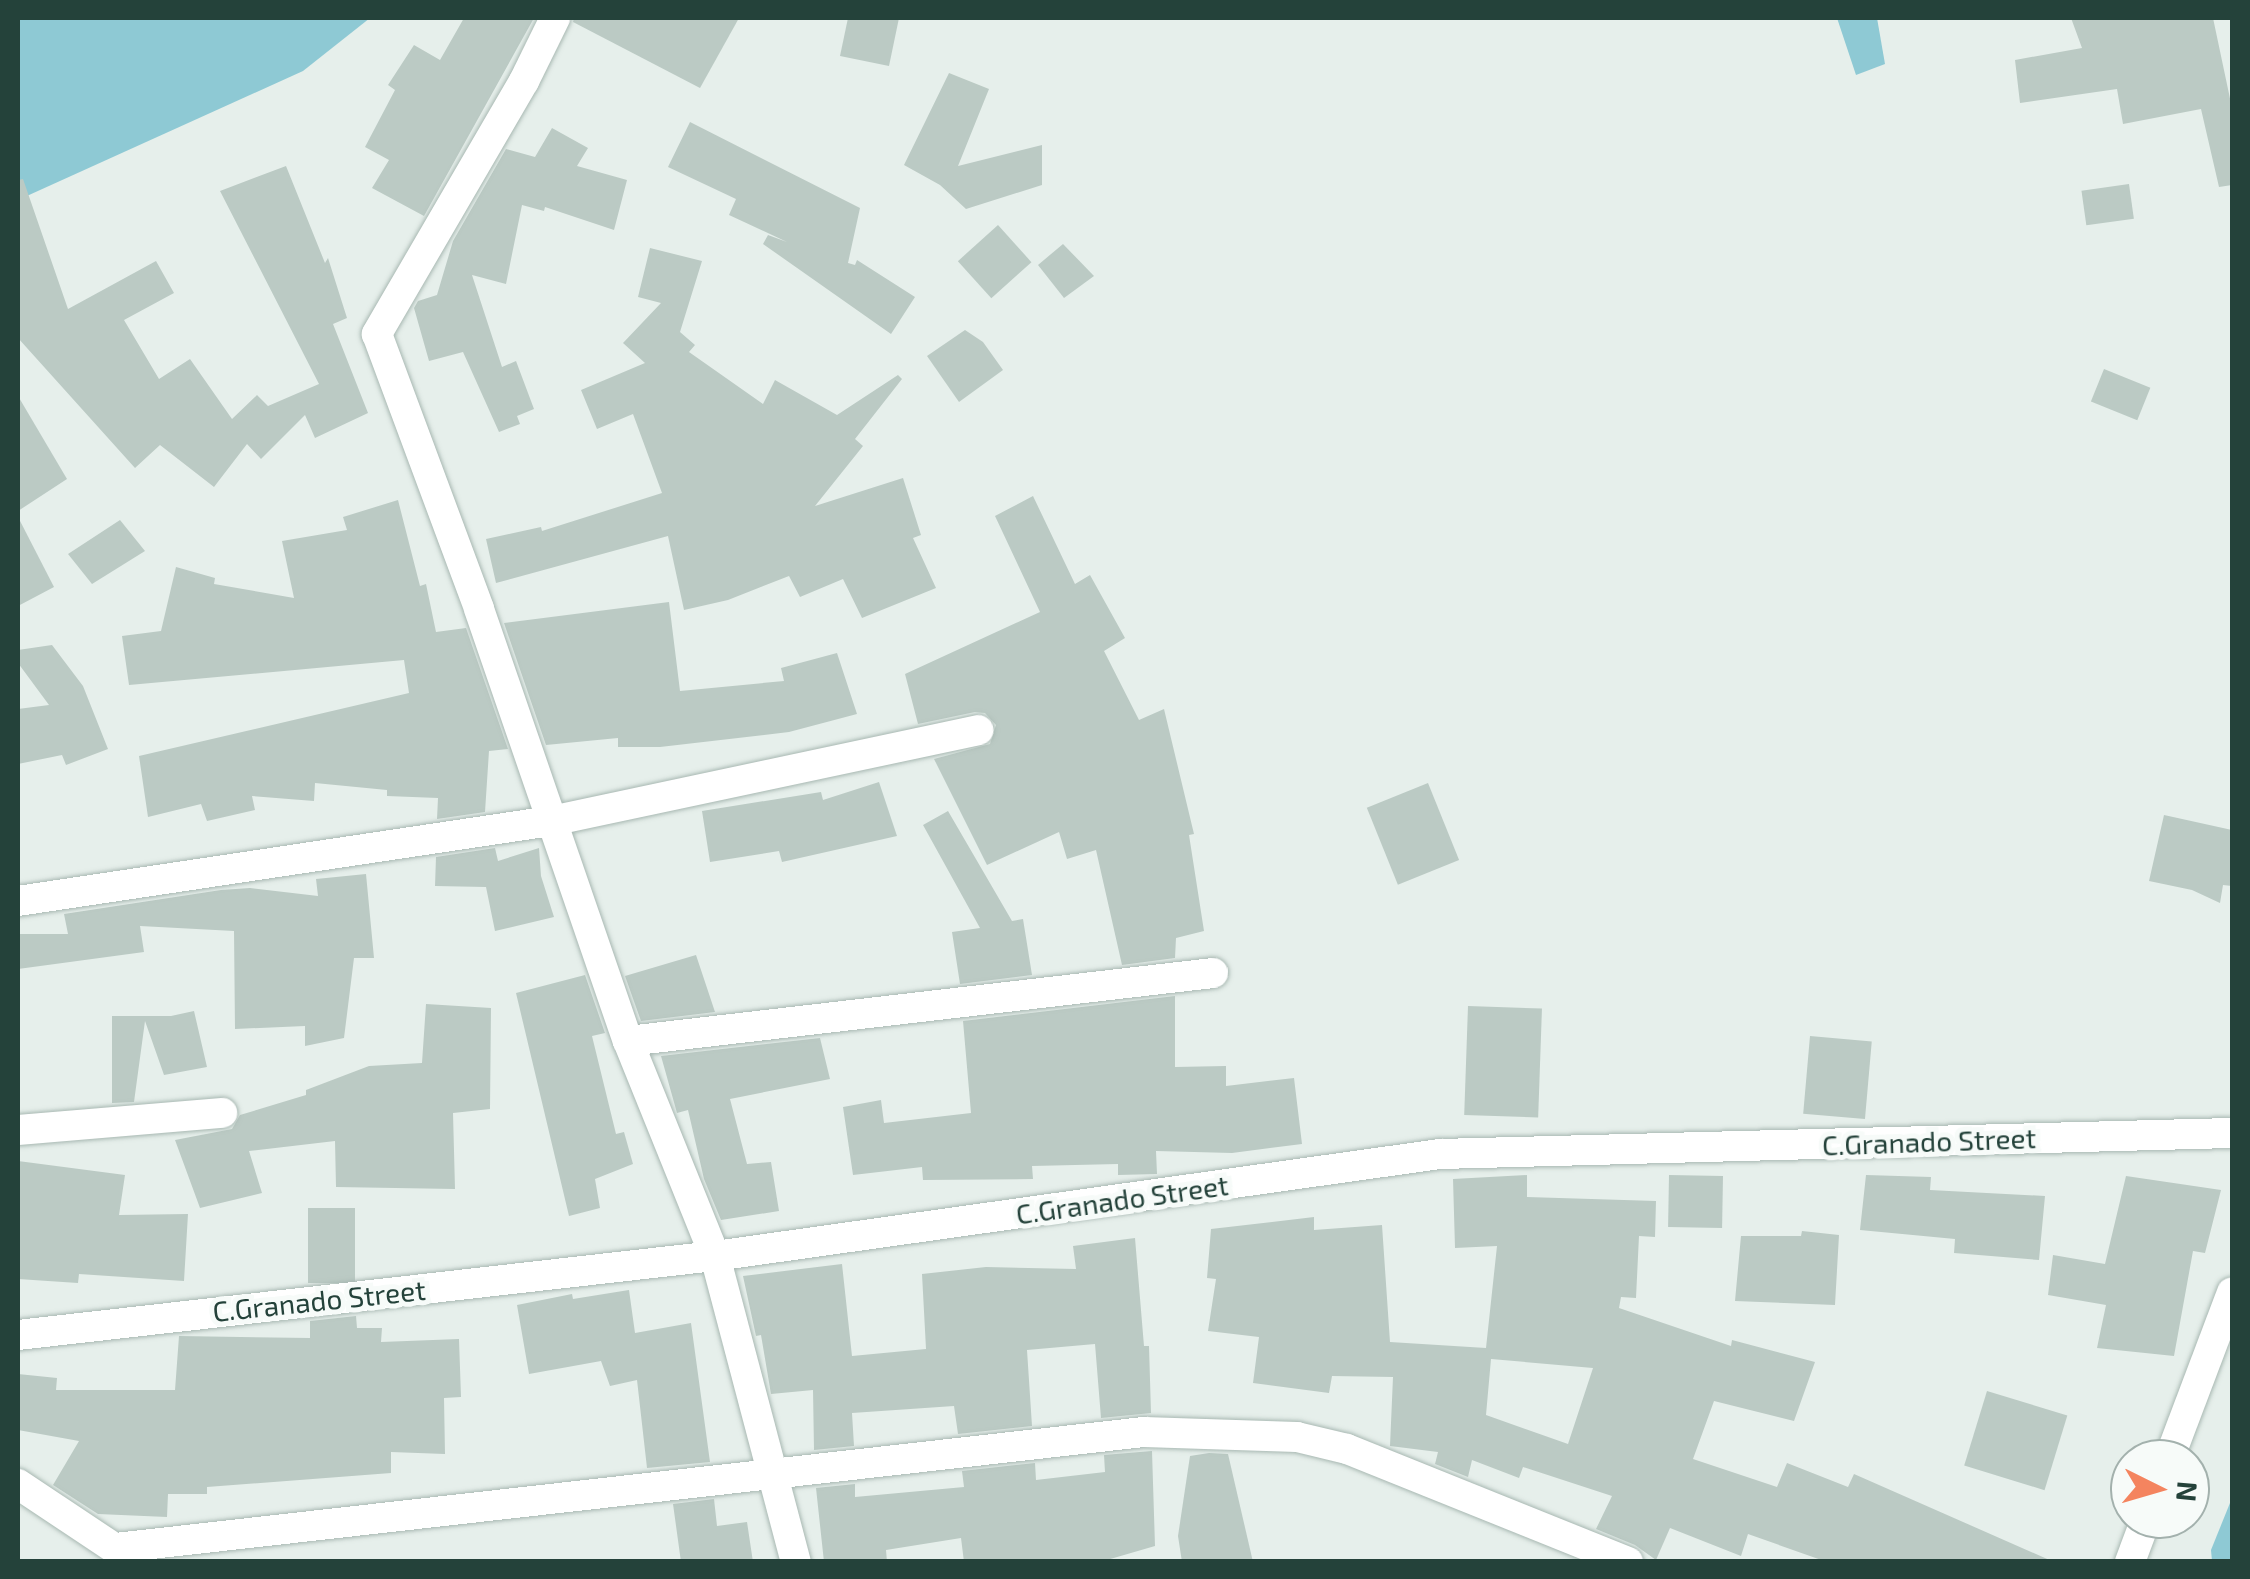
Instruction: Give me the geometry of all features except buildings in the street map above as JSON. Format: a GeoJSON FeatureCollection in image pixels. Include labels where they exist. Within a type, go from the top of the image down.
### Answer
{"type":"FeatureCollection","features":[{"type":"Feature","properties":{"kind":"street"},"geometry":{"type":"LineString","coordinates":[[555,18],[524,81],[377,334],[479,609],[628,1041],[715,1256],[796,1562]]}},
{"type":"Feature","properties":{"kind":"street"},"geometry":{"type":"LineString","coordinates":[[18,901],[551,821],[978,730]]}},
{"type":"Feature","properties":{"kind":"street"},"geometry":{"type":"LineString","coordinates":[[628,1041],[1213,972]]}},
{"type":"Feature","properties":{"kind":"street"},"geometry":{"type":"LineString","coordinates":[[18,1130],[222,1113]]}},
{"type":"Feature","properties":{"kind":"street","name":"C.Granado Street"},"geometry":{"type":"LineString","coordinates":[[18,1334],[715,1256],[1440,1154],[2232,1134]]}},
{"type":"Feature","properties":{"kind":"street"},"geometry":{"type":"LineString","coordinates":[[2177,1439],[2232,1292]]}},
{"type":"Feature","properties":{"kind":"street"},"geometry":{"type":"LineString","coordinates":[[18,1484],[125,1555],[1144,1432],[1297,1436],[1423,1477],[1607,1558]]}},
{"type":"Feature","properties":{"kind":"water"},"geometry":{"type":"Polygon","coordinates":[[[18,18],[370,18],[303,71],[18,200],[18,18]]]}},
{"type":"Feature","properties":{"kind":"water"},"geometry":{"type":"Polygon","coordinates":[[[1837,18],[1877,18],[1885,64],[1856,75],[1837,18]]]}},
{"type":"Feature","properties":{"kind":"water"},"geometry":{"type":"Polygon","coordinates":[[[2232,1498],[2232,1561],[2212,1561],[2211,1550],[2232,1498]]]}}]}
